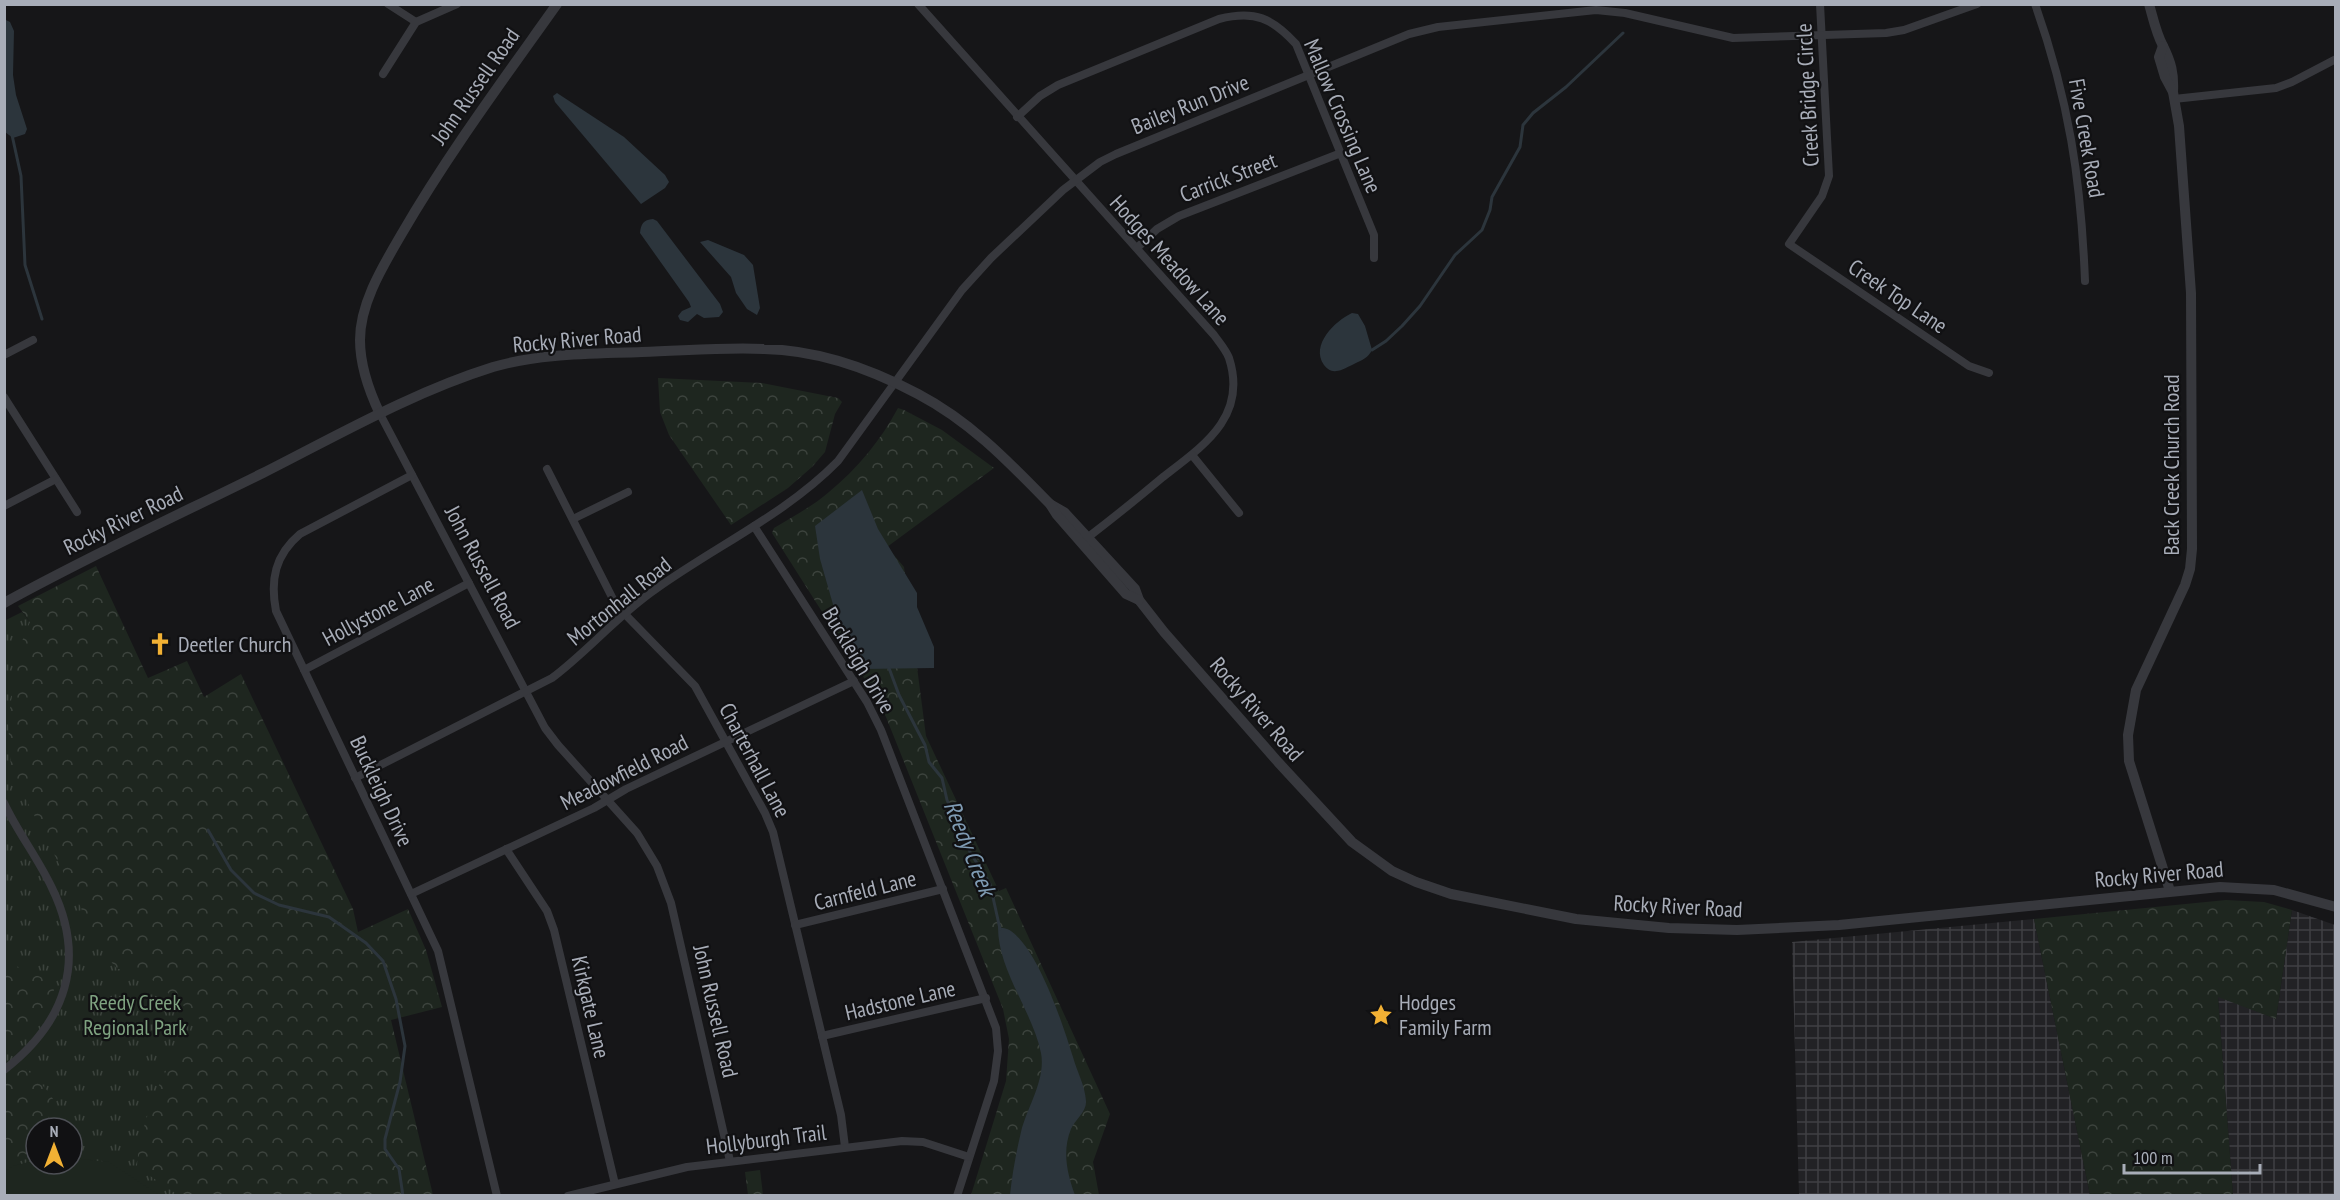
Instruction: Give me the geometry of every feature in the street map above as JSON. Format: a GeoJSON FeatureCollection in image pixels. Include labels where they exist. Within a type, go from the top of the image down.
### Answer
{"type":"FeatureCollection","features":[{"type":"Feature","properties":{"kind":"street"},"geometry":{"type":"LineString","coordinates":[[388,4],[416,22]]}},
{"type":"Feature","properties":{"kind":"street"},"geometry":{"type":"LineString","coordinates":[[383,74],[416,22],[457,4]]}},
{"type":"Feature","properties":{"kind":"street","name":"John Russell Road"},"geometry":{"type":"LineString","coordinates":[[557,4],[448,157],[406,226],[375,285],[364,312],[360,340],[367,385],[380,414],[526,691],[552,736],[637,833],[657,866],[671,903],[730,1161]]}},
{"type":"Feature","properties":{"kind":"street","name":"Hodges Meadow Lane"},"geometry":{"type":"LineString","coordinates":[[918,4],[1214,335],[1228,357],[1234,382],[1232,400],[1223,424],[1206,444],[1087,538]]}},
{"type":"Feature","properties":{"kind":"street","name":"Creek Bridge Circle"},"geometry":{"type":"LineString","coordinates":[[1789,244],[1822,196],[1829,176],[1820,4]]}},
{"type":"Feature","properties":{"kind":"street","name":"Bailey Run Drive"},"geometry":{"type":"LineString","coordinates":[[894,382],[962,290],[991,258],[1063,190],[1100,162],[1409,34],[1438,27],[1586,7],[1625,13],[1732,38],[1822,36],[1895,32],[1977,4]]}},
{"type":"Feature","properties":{"kind":"street","name":"Five Creek Road"},"geometry":{"type":"LineString","coordinates":[[2035,4],[2060,82],[2072,136],[2080,192],[2085,281]]}},
{"type":"Feature","properties":{"kind":"street","name":"Back Creek Church Road"},"geometry":{"type":"LineString","coordinates":[[2149,4],[2163,46],[2159,57],[2164,77],[2173,95],[2179,126],[2191,293],[2192,549],[2190,569],[2182,594],[2136,690],[2128,735],[2129,761],[2170,891]]}},
{"type":"Feature","properties":{"kind":"street","name":"Mallow Crossing Lane"},"geometry":{"type":"LineString","coordinates":[[1017,117],[1040,96],[1058,85],[1219,19],[1234,15],[1258,16],[1280,27],[1296,44],[1374,235],[1374,258]]}},
{"type":"Feature","properties":{"kind":"street"},"geometry":{"type":"LineString","coordinates":[[2173,95],[2276,88],[2336,58]]}},
{"type":"Feature","properties":{"kind":"street","name":"Carrick Street"},"geometry":{"type":"LineString","coordinates":[[1137,248],[1157,229],[1179,216],[1341,153]]}},
{"type":"Feature","properties":{"kind":"street","name":"Creek Top Lane"},"geometry":{"type":"LineString","coordinates":[[1789,244],[1969,366],[1989,373]]}},
{"type":"Feature","properties":{"kind":"street"},"geometry":{"type":"LineString","coordinates":[[4,355],[33,340]]}},
{"type":"Feature","properties":{"kind":"street","name":"Rocky River Road"},"geometry":{"type":"LineString","coordinates":[[4,603],[62,571],[380,414],[435,388],[488,369],[536,358],[572,354],[764,348],[827,358],[894,382],[928,399],[966,423],[992,445],[1050,504],[1126,594],[1139,600]]}},
{"type":"Feature","properties":{"kind":"street","name":"Mortonhall Road"},"geometry":{"type":"LineString","coordinates":[[356,778],[552,678],[654,590],[815,484],[838,460],[894,382]]}},
{"type":"Feature","properties":{"kind":"street"},"geometry":{"type":"LineString","coordinates":[[4,397],[76,512]]}},
{"type":"Feature","properties":{"kind":"street"},"geometry":{"type":"LineString","coordinates":[[1192,455],[1239,513]]}},
{"type":"Feature","properties":{"kind":"street","name":"Charterhall Lane"},"geometry":{"type":"LineString","coordinates":[[547,469],[616,605],[695,686],[755,792],[773,832],[841,1114],[845,1147]]}},
{"type":"Feature","properties":{"kind":"street","name":"Buckleigh Drive"},"geometry":{"type":"LineString","coordinates":[[412,475],[300,534],[292,541],[278,560],[273,583],[276,611],[438,951],[497,1196]]}},
{"type":"Feature","properties":{"kind":"street"},"geometry":{"type":"LineString","coordinates":[[4,506],[56,479]]}},
{"type":"Feature","properties":{"kind":"street"},"geometry":{"type":"LineString","coordinates":[[573,519],[628,492]]}},
{"type":"Feature","properties":{"kind":"street","name":"Rocky River Road"},"geometry":{"type":"LineString","coordinates":[[1050,504],[1064,512],[1135,589],[1139,600],[1278,762],[1352,842],[1371,858],[1403,876],[1451,894],[1576,919],[1631,925],[1737,930],[1839,925],[2220,887],[2260,888],[2336,907]]}},
{"type":"Feature","properties":{"kind":"street","name":"Buckleigh Drive"},"geometry":{"type":"LineString","coordinates":[[754,526],[867,702],[943,889],[996,1028],[998,1051],[994,1081],[957,1196]]}},
{"type":"Feature","properties":{"kind":"street","name":"Hollystone Lane"},"geometry":{"type":"LineString","coordinates":[[304,670],[469,584]]}},
{"type":"Feature","properties":{"kind":"street","name":"Meadowfield Road"},"geometry":{"type":"LineString","coordinates":[[411,894],[854,681]]}},
{"type":"Feature","properties":{"kind":"street"},"geometry":{"type":"LineString","coordinates":[[4,803],[53,890],[65,920],[69,946],[69,967],[61,1002],[44,1032],[24,1055],[4,1070]]}},
{"type":"Feature","properties":{"kind":"street","name":"Kirkgate Lane"},"geometry":{"type":"LineString","coordinates":[[506,849],[547,910],[554,930],[615,1184]]}},
{"type":"Feature","properties":{"kind":"street","name":"Carnfeld Lane"},"geometry":{"type":"LineString","coordinates":[[795,925],[943,889]]}},
{"type":"Feature","properties":{"kind":"street","name":"Hadstone Lane"},"geometry":{"type":"LineString","coordinates":[[822,1036],[986,998]]}},
{"type":"Feature","properties":{"kind":"street","name":"Hollyburgh Trail"},"geometry":{"type":"LineString","coordinates":[[568,1196],[687,1167],[902,1141],[923,1142],[969,1157]]}},
{"type":"Feature","properties":{"kind":"shaded area"},"geometry":{"type":"Polygon","coordinates":[[[4,19],[10,22],[14,31],[13,75],[16,95],[27,129],[25,134],[13,138],[5,132],[4,19]]]}},
{"type":"Feature","properties":{"kind":"shaded area"},"geometry":{"type":"Polygon","coordinates":[[[557,93],[624,137],[665,175],[669,182],[665,188],[641,204],[555,102],[553,96],[557,93]]]}},
{"type":"Feature","properties":{"kind":"shaded area"},"geometry":{"type":"Polygon","coordinates":[[[653,219],[657,221],[720,304],[723,312],[719,317],[704,318],[697,314],[688,322],[680,320],[678,316],[682,311],[691,307],[689,302],[640,233],[643,223],[653,219]]]}},
{"type":"Feature","properties":{"kind":"shaded area"},"geometry":{"type":"Polygon","coordinates":[[[708,240],[744,255],[753,265],[760,308],[757,315],[747,309],[736,293],[731,277],[700,242],[708,240]]]}},
{"type":"Feature","properties":{"kind":"shaded area"},"geometry":{"type":"Polygon","coordinates":[[[1352,313],[1358,314],[1365,326],[1372,350],[1360,361],[1341,370],[1331,371],[1320,357],[1322,342],[1338,322],[1352,313]]]}},
{"type":"Feature","properties":{"kind":"shaded area"},"geometry":{"type":"Polygon","coordinates":[[[862,490],[878,529],[917,593],[917,607],[934,647],[934,668],[863,669],[840,629],[820,559],[815,526],[862,490]]]}},
{"type":"Feature","properties":{"kind":"shaded area"},"geometry":{"type":"Polygon","coordinates":[[[2292,910],[2335,925],[2335,1195],[2233,1195],[2218,996],[2276,1019],[2292,910]]]}},
{"type":"Feature","properties":{"kind":"shaded area"},"geometry":{"type":"Polygon","coordinates":[[[2034,919],[2090,1195],[1799,1195],[1792,942],[2034,919]]]}},
{"type":"Feature","properties":{"kind":"shaded area"},"geometry":{"type":"Polygon","coordinates":[[[998,927],[1009,930],[1021,941],[1040,971],[1056,1008],[1084,1089],[1086,1105],[1071,1129],[1066,1154],[1075,1195],[1010,1195],[1021,1132],[1038,1083],[1042,1063],[1037,1037],[1003,959],[998,927]]]}},
{"type":"Feature","properties":{"kind":"green space"},"geometry":{"type":"Polygon","coordinates":[[[658,378],[762,383],[838,398],[842,402],[835,414],[825,452],[812,467],[788,488],[731,525],[669,435],[660,412],[658,378]]]}},
{"type":"Feature","properties":{"kind":"green space"},"geometry":{"type":"Polygon","coordinates":[[[898,408],[942,430],[994,468],[887,547],[904,567],[926,736],[999,891],[1006,888],[1110,1114],[1093,1162],[1099,1195],[971,1195],[1006,1081],[1009,1039],[1003,1009],[886,717],[873,692],[772,533],[774,528],[816,502],[849,474],[876,443],[898,408]]]}},
{"type":"Feature","properties":{"kind":"green space"},"geometry":{"type":"Polygon","coordinates":[[[96,566],[148,678],[187,661],[204,697],[241,674],[353,909],[358,932],[408,909],[426,950],[442,1007],[391,1020],[433,1195],[178,1195],[137,1167],[145,1124],[162,1078],[180,1050],[208,1026],[139,969],[117,969],[97,944],[76,897],[11,770],[8,721],[20,646],[30,622],[18,606],[96,566]]]}},
{"type":"Feature","properties":{"kind":"green space","name":"Reedy Creek Regional Park"},"geometry":{"type":"Polygon","coordinates":[[[22,612],[197,831],[353,1195],[5,1196],[4,621],[22,612]]]}},
{"type":"Feature","properties":{"kind":"green space"},"geometry":{"type":"Polygon","coordinates":[[[2226,900],[2264,902],[2292,910],[2276,1019],[2218,997],[2233,1195],[2090,1195],[2034,919],[2226,900]]]}},
{"type":"Feature","properties":{"kind":"green space"},"geometry":{"type":"Polygon","coordinates":[[[5,959],[30,974],[50,979],[54,983],[50,1002],[44,1012],[29,1030],[5,1052],[5,959]]]}},
{"type":"Feature","properties":{"kind":"green space"},"geometry":{"type":"Polygon","coordinates":[[[25,1068],[56,1103],[49,1116],[24,1116],[24,1155],[5,1161],[5,1080],[25,1068]]]}},
{"type":"Feature","properties":{"kind":"green space"},"geometry":{"type":"Polygon","coordinates":[[[84,1159],[109,1162],[159,1195],[5,1195],[5,1171],[24,1163],[24,1176],[84,1176],[84,1159]]]}},
{"type":"Feature","properties":{"kind":"green space"},"geometry":{"type":"Polygon","coordinates":[[[760,1170],[763,1195],[748,1195],[745,1172],[760,1170]]]}},
{"type":"Feature","properties":{"kind":"waterway"},"geometry":{"type":"LineString","coordinates":[[1372,350],[1402,326],[1420,306],[1455,255],[1482,230],[1490,210],[1492,197],[1520,147],[1523,125],[1533,113],[1566,87],[1623,33]]}},
{"type":"Feature","properties":{"kind":"waterway"},"geometry":{"type":"LineString","coordinates":[[12,135],[21,176],[25,265],[42,319]]}},
{"type":"Feature","properties":{"kind":"waterway","name":"Reedy Creek"},"geometry":{"type":"LineString","coordinates":[[889,668],[899,695],[925,745],[929,762],[942,778],[947,800],[970,852],[990,884],[1000,929]]}},
{"type":"Feature","properties":{"kind":"waterway"},"geometry":{"type":"LineString","coordinates":[[208,830],[231,870],[254,893],[279,905],[329,917],[366,943],[383,961],[396,999],[405,1046],[400,1082],[385,1139],[385,1149],[399,1169],[403,1196]]}},
{"type":"Feature","properties":{"kind":"place","name":"Deetler Church"},"geometry":{"type":"Point","coordinates":[160,644]}},
{"type":"Feature","properties":{"kind":"place","name":"Hodges Family Farm"},"geometry":{"type":"Point","coordinates":[1381,1015]}}]}
